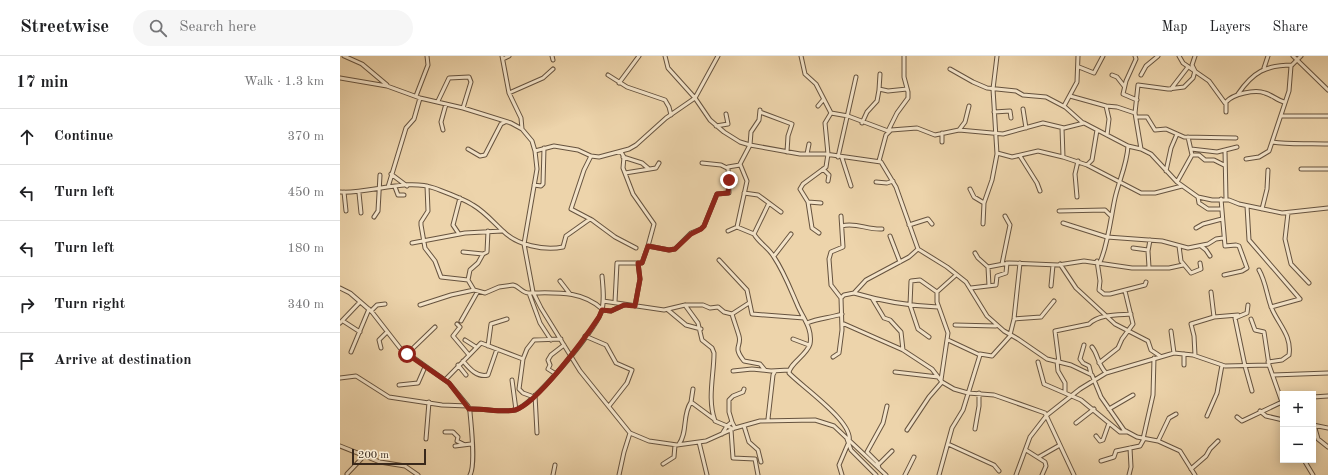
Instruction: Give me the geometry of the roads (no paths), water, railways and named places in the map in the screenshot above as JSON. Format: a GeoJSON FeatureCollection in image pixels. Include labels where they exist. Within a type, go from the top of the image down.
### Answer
{"type":"FeatureCollection","features":[{"type":"Feature","properties":{"kind":"street"},"geometry":{"type":"LineString","coordinates":[[344,56],[349,56],[367,68],[387,86]]}},
{"type":"Feature","properties":{"kind":"street"},"geometry":{"type":"LineString","coordinates":[[416,96],[428,65],[427,56]]}},
{"type":"Feature","properties":{"kind":"street"},"geometry":{"type":"LineString","coordinates":[[509,56],[502,58],[509,93],[521,118],[522,129]]}},
{"type":"Feature","properties":{"kind":"street"},"geometry":{"type":"LineString","coordinates":[[619,83],[639,56]]}},
{"type":"Feature","properties":{"kind":"street"},"geometry":{"type":"LineString","coordinates":[[665,56],[668,68],[695,98],[716,126],[736,140],[750,145],[787,152],[828,154],[840,157],[879,161],[893,181],[918,249],[944,264],[971,288],[983,309],[996,326],[1022,341],[1039,355],[1091,374]]}},
{"type":"Feature","properties":{"kind":"street"},"geometry":{"type":"LineString","coordinates":[[535,151],[544,148],[563,147],[599,157],[621,152],[636,145],[670,115],[695,98],[718,56]]}},
{"type":"Feature","properties":{"kind":"street"},"geometry":{"type":"LineString","coordinates":[[801,56],[805,74],[816,84],[823,100],[830,108],[831,114],[825,123],[828,154],[826,164],[823,169],[801,187],[801,191],[808,202],[812,228],[819,233]]}},
{"type":"Feature","properties":{"kind":"street"},"geometry":{"type":"LineString","coordinates":[[879,161],[888,131],[897,113],[906,102],[907,89],[904,78],[904,56]]}},
{"type":"Feature","properties":{"kind":"street"},"geometry":{"type":"LineString","coordinates":[[984,224],[984,203],[992,180],[997,153],[993,89],[998,65],[997,56]]}},
{"type":"Feature","properties":{"kind":"street"},"geometry":{"type":"LineString","coordinates":[[1065,107],[1078,82],[1078,56]]}},
{"type":"Feature","properties":{"kind":"street"},"geometry":{"type":"LineString","coordinates":[[1078,66],[1094,73],[1104,56]]}},
{"type":"Feature","properties":{"kind":"street"},"geometry":{"type":"LineString","coordinates":[[1135,56],[1136,60],[1124,86],[1123,94],[1137,100]]}},
{"type":"Feature","properties":{"kind":"street"},"geometry":{"type":"LineString","coordinates":[[1141,75],[1148,65],[1158,56]]}},
{"type":"Feature","properties":{"kind":"street"},"geometry":{"type":"LineString","coordinates":[[1179,56],[1182,62],[1209,81],[1225,103],[1226,112]]}},
{"type":"Feature","properties":{"kind":"street"},"geometry":{"type":"LineString","coordinates":[[1195,56],[1192,65],[1195,71]]}},
{"type":"Feature","properties":{"kind":"street"},"geometry":{"type":"LineString","coordinates":[[1238,94],[1250,80],[1264,68],[1268,56]]}},
{"type":"Feature","properties":{"kind":"street"},"geometry":{"type":"LineString","coordinates":[[1293,56],[1328,90]]}},
{"type":"Feature","properties":{"kind":"street"},"geometry":{"type":"LineString","coordinates":[[1264,68],[1292,64],[1301,56]]}},
{"type":"Feature","properties":{"kind":"street"},"geometry":{"type":"LineString","coordinates":[[1246,159],[1264,155],[1269,151],[1290,86],[1292,64]]}},
{"type":"Feature","properties":{"kind":"street"},"geometry":{"type":"LineString","coordinates":[[1170,89],[1188,67]]}},
{"type":"Feature","properties":{"kind":"street"},"geometry":{"type":"LineString","coordinates":[[509,93],[543,78],[553,69]]}},
{"type":"Feature","properties":{"kind":"street"},"geometry":{"type":"LineString","coordinates":[[950,70],[973,82],[993,89],[1016,91],[1023,96],[1046,97],[1065,107],[1083,123],[1128,146],[1141,149],[1155,157],[1177,182],[1198,197],[1212,200],[1226,199],[1247,206],[1288,213],[1328,208]]}},
{"type":"Feature","properties":{"kind":"street"},"geometry":{"type":"LineString","coordinates":[[1141,149],[1135,113],[1139,85],[1170,89],[1185,87],[1195,71]]}},
{"type":"Feature","properties":{"kind":"street"},"geometry":{"type":"LineString","coordinates":[[862,122],[867,112],[876,101],[879,89],[880,74]]}},
{"type":"Feature","properties":{"kind":"street"},"geometry":{"type":"LineString","coordinates":[[608,75],[619,83],[645,94],[665,100],[669,107],[670,115]]}},
{"type":"Feature","properties":{"kind":"street"},"geometry":{"type":"LineString","coordinates":[[1112,75],[1117,76],[1124,86]]}},
{"type":"Feature","properties":{"kind":"street"},"geometry":{"type":"LineString","coordinates":[[438,101],[449,78],[470,77],[471,82],[463,108]]}},
{"type":"Feature","properties":{"kind":"street"},"geometry":{"type":"LineString","coordinates":[[340,78],[387,86],[420,98],[463,108],[522,129],[532,141],[537,168],[524,244],[533,292],[541,308],[589,383],[630,434],[649,441],[677,445],[699,442],[733,429],[768,420],[821,421],[834,426],[848,441],[878,466]]}},
{"type":"Feature","properties":{"kind":"street"},"geometry":{"type":"LineString","coordinates":[[851,186],[840,157],[856,78]]}},
{"type":"Feature","properties":{"kind":"street"},"geometry":{"type":"LineString","coordinates":[[879,89],[888,91],[907,89]]}},
{"type":"Feature","properties":{"kind":"street"},"geometry":{"type":"LineString","coordinates":[[1225,103],[1229,98],[1238,94],[1264,92],[1275,99],[1284,102]]}},
{"type":"Feature","properties":{"kind":"street"},"geometry":{"type":"LineString","coordinates":[[1070,96],[1135,113]]}},
{"type":"Feature","properties":{"kind":"street"},"geometry":{"type":"LineString","coordinates":[[388,188],[406,128],[414,119],[420,98]]}},
{"type":"Feature","properties":{"kind":"street"},"geometry":{"type":"LineString","coordinates":[[818,106],[823,100]]}},
{"type":"Feature","properties":{"kind":"street"},"geometry":{"type":"LineString","coordinates":[[443,130],[441,122],[446,104]]}},
{"type":"Feature","properties":{"kind":"street"},"geometry":{"type":"LineString","coordinates":[[959,130],[965,122],[969,106]]}},
{"type":"Feature","properties":{"kind":"street"},"geometry":{"type":"LineString","coordinates":[[1106,106],[1109,119],[1107,135]]}},
{"type":"Feature","properties":{"kind":"street"},"geometry":{"type":"LineString","coordinates":[[1023,109],[1026,128]]}},
{"type":"Feature","properties":{"kind":"street"},"geometry":{"type":"LineString","coordinates":[[994,112],[1008,110],[1011,114],[1011,118]]}},
{"type":"Feature","properties":{"kind":"street"},"geometry":{"type":"LineString","coordinates":[[740,165],[750,145],[751,132],[759,120],[760,111],[792,124],[787,152]]}},
{"type":"Feature","properties":{"kind":"street"},"geometry":{"type":"LineString","coordinates":[[716,126],[728,124],[726,114]]}},
{"type":"Feature","properties":{"kind":"street"},"geometry":{"type":"LineString","coordinates":[[831,114],[848,116],[888,131],[917,128],[930,134],[942,134],[959,130],[996,134],[1044,123],[1062,128],[1083,123]]}},
{"type":"Feature","properties":{"kind":"street"},"geometry":{"type":"LineString","coordinates":[[1281,116],[1328,116]]}},
{"type":"Feature","properties":{"kind":"street"},"geometry":{"type":"LineString","coordinates":[[1136,117],[1147,117],[1154,130],[1161,128],[1177,134],[1180,137],[1236,138]]}},
{"type":"Feature","properties":{"kind":"street"},"geometry":{"type":"LineString","coordinates":[[468,149],[480,156],[485,155],[501,124],[505,122]]}},
{"type":"Feature","properties":{"kind":"street"},"geometry":{"type":"LineString","coordinates":[[1062,128],[1063,157]]}},
{"type":"Feature","properties":{"kind":"street"},"geometry":{"type":"LineString","coordinates":[[1087,165],[1092,160],[1097,130]]}},
{"type":"Feature","properties":{"kind":"street"},"geometry":{"type":"LineString","coordinates":[[942,134],[942,142]]}},
{"type":"Feature","properties":{"kind":"street"},"geometry":{"type":"LineString","coordinates":[[1166,171],[1171,148],[1177,134]]}},
{"type":"Feature","properties":{"kind":"street"},"geometry":{"type":"LineString","coordinates":[[1177,182],[1192,155],[1188,137]]}},
{"type":"Feature","properties":{"kind":"street"},"geometry":{"type":"LineString","coordinates":[[1272,142],[1287,144],[1328,144]]}},
{"type":"Feature","properties":{"kind":"street"},"geometry":{"type":"LineString","coordinates":[[807,154],[809,144]]}},
{"type":"Feature","properties":{"kind":"street"},"geometry":{"type":"LineString","coordinates":[[1128,146],[1126,165],[1120,182],[1107,237],[1099,262],[1100,292],[1107,295],[1145,286],[1146,282]]}},
{"type":"Feature","properties":{"kind":"street"},"geometry":{"type":"LineString","coordinates":[[1191,149],[1211,152],[1225,151],[1237,147]]}},
{"type":"Feature","properties":{"kind":"street"},"geometry":{"type":"LineString","coordinates":[[534,185],[541,186],[542,184],[544,148]]}},
{"type":"Feature","properties":{"kind":"street"},"geometry":{"type":"LineString","coordinates":[[997,153],[1009,156],[1020,156],[1038,151],[1078,161],[1141,193],[1155,193],[1182,186]]}},
{"type":"Feature","properties":{"kind":"street"},"geometry":{"type":"LineString","coordinates":[[1225,151],[1224,165],[1226,199]]}},
{"type":"Feature","properties":{"kind":"street"},"geometry":{"type":"LineString","coordinates":[[615,302],[616,263],[642,263],[654,224],[633,194],[623,168],[623,156],[621,152]]}},
{"type":"Feature","properties":{"kind":"street"},"geometry":{"type":"LineString","coordinates":[[1192,155],[1199,155],[1205,160],[1214,160],[1224,165]]}},
{"type":"Feature","properties":{"kind":"street"},"geometry":{"type":"LineString","coordinates":[[591,156],[584,170],[571,208],[590,219],[615,237],[636,248]]}},
{"type":"Feature","properties":{"kind":"street"},"geometry":{"type":"LineString","coordinates":[[623,156],[642,163],[649,169]]}},
{"type":"Feature","properties":{"kind":"street"},"geometry":{"type":"LineString","coordinates":[[1020,156],[1037,183],[1040,191]]}},
{"type":"Feature","properties":{"kind":"street"},"geometry":{"type":"LineString","coordinates":[[1077,197],[1075,174],[1078,161]]}},
{"type":"Feature","properties":{"kind":"street"},"geometry":{"type":"LineString","coordinates":[[625,173],[656,168],[659,163]]}},
{"type":"Feature","properties":{"kind":"street"},"geometry":{"type":"LineString","coordinates":[[702,163],[721,165],[727,168],[730,166],[740,165]]}},
{"type":"Feature","properties":{"kind":"street"},"geometry":{"type":"LineString","coordinates":[[737,227],[746,177],[740,165]]}},
{"type":"Feature","properties":{"kind":"street"},"geometry":{"type":"LineString","coordinates":[[648,246],[669,250],[675,249],[691,234],[701,229],[707,223],[715,196],[721,193],[728,193],[727,168]]}},
{"type":"Feature","properties":{"kind":"street"},"geometry":{"type":"LineString","coordinates":[[823,169],[829,175],[828,180]]}},
{"type":"Feature","properties":{"kind":"street"},"geometry":{"type":"LineString","coordinates":[[1301,169],[1328,169]]}},
{"type":"Feature","properties":{"kind":"street"},"geometry":{"type":"LineString","coordinates":[[1262,209],[1267,189],[1268,170]]}},
{"type":"Feature","properties":{"kind":"street"},"geometry":{"type":"LineString","coordinates":[[391,174],[407,186]]}},
{"type":"Feature","properties":{"kind":"street"},"geometry":{"type":"LineString","coordinates":[[374,217],[378,211],[380,175]]}},
{"type":"Feature","properties":{"kind":"street"},"geometry":{"type":"LineString","coordinates":[[876,182],[887,183],[893,181]]}},
{"type":"Feature","properties":{"kind":"street"},"geometry":{"type":"LineString","coordinates":[[346,211],[342,192],[359,193],[379,188],[427,186],[460,198],[480,210],[503,232],[524,244],[545,248],[563,247],[566,236],[590,219]]}},
{"type":"Feature","properties":{"kind":"street"},"geometry":{"type":"LineString","coordinates":[[427,186],[428,211],[421,222],[423,240],[428,253],[435,261],[439,275],[445,278],[468,280]]}},
{"type":"Feature","properties":{"kind":"street"},"geometry":{"type":"LineString","coordinates":[[395,187],[398,195],[404,196]]}},
{"type":"Feature","properties":{"kind":"street"},"geometry":{"type":"LineString","coordinates":[[970,189],[974,197],[984,203]]}},
{"type":"Feature","properties":{"kind":"street"},"geometry":{"type":"LineString","coordinates":[[359,193],[361,213]]}},
{"type":"Feature","properties":{"kind":"street"},"geometry":{"type":"LineString","coordinates":[[744,193],[758,195],[781,212]]}},
{"type":"Feature","properties":{"kind":"street"},"geometry":{"type":"LineString","coordinates":[[1198,197],[1198,203],[1204,208],[1221,209]]}},
{"type":"Feature","properties":{"kind":"street"},"geometry":{"type":"LineString","coordinates":[[459,234],[453,225],[460,198]]}},
{"type":"Feature","properties":{"kind":"street"},"geometry":{"type":"LineString","coordinates":[[1221,200],[1225,247],[1236,244],[1239,246],[1247,268],[1240,272],[1224,275]]}},
{"type":"Feature","properties":{"kind":"street"},"geometry":{"type":"LineString","coordinates":[[808,202],[821,202]]}},
{"type":"Feature","properties":{"kind":"street"},"geometry":{"type":"LineString","coordinates":[[754,234],[769,203]]}},
{"type":"Feature","properties":{"kind":"street"},"geometry":{"type":"LineString","coordinates":[[1247,206],[1249,240],[1300,299],[1271,307]]}},
{"type":"Feature","properties":{"kind":"street"},"geometry":{"type":"LineString","coordinates":[[1059,212],[1105,210],[1112,216]]}},
{"type":"Feature","properties":{"kind":"street"},"geometry":{"type":"LineString","coordinates":[[1288,213],[1286,239],[1291,264],[1309,283]]}},
{"type":"Feature","properties":{"kind":"street"},"geometry":{"type":"LineString","coordinates":[[832,357],[839,354],[842,314],[841,298],[831,287],[829,259],[831,252],[843,247],[841,216]]}},
{"type":"Feature","properties":{"kind":"street"},"geometry":{"type":"LineString","coordinates":[[1002,264],[1010,227],[1005,216]]}},
{"type":"Feature","properties":{"kind":"street"},"geometry":{"type":"LineString","coordinates":[[909,225],[925,219],[928,219],[932,224]]}},
{"type":"Feature","properties":{"kind":"street"},"geometry":{"type":"LineString","coordinates":[[1196,228],[1203,224],[1222,219]]}},
{"type":"Feature","properties":{"kind":"street"},"geometry":{"type":"LineString","coordinates":[[1063,223],[1107,237],[1150,240],[1188,248],[1201,246],[1224,238]]}},
{"type":"Feature","properties":{"kind":"street"},"geometry":{"type":"LineString","coordinates":[[842,226],[855,225],[866,229],[882,229]]}},
{"type":"Feature","properties":{"kind":"street"},"geometry":{"type":"LineString","coordinates":[[728,231],[737,227],[754,234],[774,256],[791,286],[797,304],[807,323],[810,338],[809,345],[805,353],[789,370],[776,371],[752,369],[732,371]]}},
{"type":"Feature","properties":{"kind":"street"},"geometry":{"type":"LineString","coordinates":[[476,291],[468,280],[470,270],[478,263],[483,254],[488,250],[488,232]]}},
{"type":"Feature","properties":{"kind":"street"},"geometry":{"type":"LineString","coordinates":[[412,243],[459,234],[503,232]]}},
{"type":"Feature","properties":{"kind":"street"},"geometry":{"type":"LineString","coordinates":[[774,256],[791,234]]}},
{"type":"Feature","properties":{"kind":"street"},"geometry":{"type":"LineString","coordinates":[[890,236],[900,262]]}},
{"type":"Feature","properties":{"kind":"street"},"geometry":{"type":"LineString","coordinates":[[1149,267],[1148,250],[1150,240]]}},
{"type":"Feature","properties":{"kind":"street"},"geometry":{"type":"LineString","coordinates":[[1179,246],[1179,253],[1183,265],[1192,274],[1201,269],[1200,263]]}},
{"type":"Feature","properties":{"kind":"street"},"geometry":{"type":"LineString","coordinates":[[1201,246],[1210,256]]}},
{"type":"Feature","properties":{"kind":"street"},"geometry":{"type":"LineString","coordinates":[[1133,248],[1148,250]]}},
{"type":"Feature","properties":{"kind":"street"},"geometry":{"type":"LineString","coordinates":[[841,298],[854,293],[866,280],[909,258],[918,249]]}},
{"type":"Feature","properties":{"kind":"street"},"geometry":{"type":"LineString","coordinates":[[463,252],[483,254]]}},
{"type":"Feature","properties":{"kind":"street"},"geometry":{"type":"LineString","coordinates":[[975,253],[976,257],[988,267],[990,286]]}},
{"type":"Feature","properties":{"kind":"street"},"geometry":{"type":"LineString","coordinates":[[719,260],[745,287],[751,312],[754,315],[804,318]]}},
{"type":"Feature","properties":{"kind":"street"},"geometry":{"type":"LineString","coordinates":[[988,267],[1007,263],[1053,265],[1076,261],[1099,262],[1132,268],[1169,268],[1183,265]]}},
{"type":"Feature","properties":{"kind":"street"},"geometry":{"type":"LineString","coordinates":[[635,306],[640,279],[638,263]]}},
{"type":"Feature","properties":{"kind":"street"},"geometry":{"type":"LineString","coordinates":[[971,288],[996,285],[997,276],[1006,274],[1007,263]]}},
{"type":"Feature","properties":{"kind":"street"},"geometry":{"type":"LineString","coordinates":[[948,340],[980,354],[992,356],[1011,335],[1020,263]]}},
{"type":"Feature","properties":{"kind":"street"},"geometry":{"type":"LineString","coordinates":[[1060,264],[1076,288],[1106,316],[1115,324],[1148,341],[1151,350],[1160,356]]}},
{"type":"Feature","properties":{"kind":"street"},"geometry":{"type":"LineString","coordinates":[[1051,286],[1053,265]]}},
{"type":"Feature","properties":{"kind":"street"},"geometry":{"type":"LineString","coordinates":[[1016,475],[1033,432],[1047,416],[1077,392],[1106,373],[1174,353],[1195,356],[1222,365],[1245,366],[1268,364],[1285,359],[1290,353],[1288,339],[1271,307],[1259,270]]}},
{"type":"Feature","properties":{"kind":"street"},"geometry":{"type":"LineString","coordinates":[[907,430],[942,381],[948,334],[937,302],[937,292],[956,275]]}},
{"type":"Feature","properties":{"kind":"street"},"geometry":{"type":"LineString","coordinates":[[340,378],[356,376],[389,397],[442,405],[516,410],[535,396],[556,374],[599,317],[603,301],[602,276]]}},
{"type":"Feature","properties":{"kind":"street"},"geometry":{"type":"LineString","coordinates":[[928,337],[918,329],[910,305],[911,281],[920,280],[937,292]]}},
{"type":"Feature","properties":{"kind":"street"},"geometry":{"type":"LineString","coordinates":[[560,281],[570,294]]}},
{"type":"Feature","properties":{"kind":"street"},"geometry":{"type":"LineString","coordinates":[[420,305],[447,296],[476,291],[485,293],[499,287],[513,285],[529,293],[570,294],[585,297],[602,309],[611,311],[624,305]]}},
{"type":"Feature","properties":{"kind":"street"},"geometry":{"type":"LineString","coordinates":[[340,288],[350,293],[370,310],[400,348],[454,388],[468,407],[473,468],[470,475]]}},
{"type":"Feature","properties":{"kind":"street"},"geometry":{"type":"LineString","coordinates":[[461,321],[476,291]]}},
{"type":"Feature","properties":{"kind":"street"},"geometry":{"type":"LineString","coordinates":[[1099,363],[1118,348],[1133,324],[1132,314],[1125,291]]}},
{"type":"Feature","properties":{"kind":"street"},"geometry":{"type":"LineString","coordinates":[[1211,292],[1214,317]]}},
{"type":"Feature","properties":{"kind":"street"},"geometry":{"type":"LineString","coordinates":[[529,293],[540,322],[551,340]]}},
{"type":"Feature","properties":{"kind":"street"},"geometry":{"type":"LineString","coordinates":[[854,293],[910,305],[938,307]]}},
{"type":"Feature","properties":{"kind":"street"},"geometry":{"type":"LineString","coordinates":[[872,298],[884,318],[890,320],[901,332],[903,350]]}},
{"type":"Feature","properties":{"kind":"street"},"geometry":{"type":"LineString","coordinates":[[603,301],[668,310],[685,305],[703,305],[710,308],[718,307],[722,311],[732,314],[749,304]]}},
{"type":"Feature","properties":{"kind":"street"},"geometry":{"type":"LineString","coordinates":[[1014,319],[1041,317],[1054,301]]}},
{"type":"Feature","properties":{"kind":"street"},"geometry":{"type":"LineString","coordinates":[[360,302],[341,322],[360,332]]}},
{"type":"Feature","properties":{"kind":"street"},"geometry":{"type":"LineString","coordinates":[[351,352],[370,310],[377,305],[386,304]]}},
{"type":"Feature","properties":{"kind":"street"},"geometry":{"type":"LineString","coordinates":[[685,305],[700,329],[702,340],[712,348],[714,353],[711,408],[715,420]]}},
{"type":"Feature","properties":{"kind":"street"},"geometry":{"type":"LineString","coordinates":[[1248,305],[1247,312],[1236,318],[1245,366],[1252,391]]}},
{"type":"Feature","properties":{"kind":"street"},"geometry":{"type":"LineString","coordinates":[[668,310],[686,326],[700,329]]}},
{"type":"Feature","properties":{"kind":"street"},"geometry":{"type":"LineString","coordinates":[[732,314],[740,337],[737,345],[738,352],[744,361],[760,364],[765,370]]}},
{"type":"Feature","properties":{"kind":"street"},"geometry":{"type":"LineString","coordinates":[[807,323],[820,318],[842,314]]}},
{"type":"Feature","properties":{"kind":"street"},"geometry":{"type":"LineString","coordinates":[[1065,393],[1064,383],[1058,371],[1055,331],[1089,324],[1092,320],[1106,316],[1132,314]]}},
{"type":"Feature","properties":{"kind":"street"},"geometry":{"type":"LineString","coordinates":[[1195,356],[1191,324],[1214,317],[1245,314]]}},
{"type":"Feature","properties":{"kind":"street"},"geometry":{"type":"LineString","coordinates":[[488,346],[491,324],[508,319]]}},
{"type":"Feature","properties":{"kind":"street"},"geometry":{"type":"LineString","coordinates":[[1251,319],[1255,330],[1264,332],[1268,364],[1280,395]]}},
{"type":"Feature","properties":{"kind":"street"},"geometry":{"type":"LineString","coordinates":[[842,323],[903,350],[932,369],[942,381],[954,389],[968,393],[998,396],[1042,412],[1047,416],[1074,475]]}},
{"type":"Feature","properties":{"kind":"street"},"geometry":{"type":"LineString","coordinates":[[457,324],[460,327],[453,336],[469,355]]}},
{"type":"Feature","properties":{"kind":"street"},"geometry":{"type":"LineString","coordinates":[[956,325],[996,326]]}},
{"type":"Feature","properties":{"kind":"street"},"geometry":{"type":"LineString","coordinates":[[407,354],[435,327]]}},
{"type":"Feature","properties":{"kind":"street"},"geometry":{"type":"LineString","coordinates":[[1171,331],[1174,353]]}},
{"type":"Feature","properties":{"kind":"street"},"geometry":{"type":"LineString","coordinates":[[381,348],[379,340],[387,332]]}},
{"type":"Feature","properties":{"kind":"street"},"geometry":{"type":"LineString","coordinates":[[585,336],[606,345],[616,363],[632,370],[627,383],[609,406]]}},
{"type":"Feature","properties":{"kind":"street"},"geometry":{"type":"LineString","coordinates":[[793,339],[809,345]]}},
{"type":"Feature","properties":{"kind":"street"},"geometry":{"type":"LineString","coordinates":[[465,340],[476,347]]}},
{"type":"Feature","properties":{"kind":"street"},"geometry":{"type":"LineString","coordinates":[[535,396],[522,393],[519,389],[523,359],[527,349],[534,340],[561,340]]}},
{"type":"Feature","properties":{"kind":"street"},"geometry":{"type":"LineString","coordinates":[[445,380],[481,343],[523,359]]}},
{"type":"Feature","properties":{"kind":"street"},"geometry":{"type":"LineString","coordinates":[[556,374],[548,369],[550,365],[548,360],[551,355],[564,345]]}},
{"type":"Feature","properties":{"kind":"street"},"geometry":{"type":"LineString","coordinates":[[1084,345],[1080,359],[1084,364],[1089,366],[1097,390],[1126,432]]}},
{"type":"Feature","properties":{"kind":"street"},"geometry":{"type":"LineString","coordinates":[[1092,347],[1099,363],[1106,373]]}},
{"type":"Feature","properties":{"kind":"street"},"geometry":{"type":"LineString","coordinates":[[463,361],[470,370],[485,375],[490,373],[497,349]]}},
{"type":"Feature","properties":{"kind":"street"},"geometry":{"type":"LineString","coordinates":[[939,475],[952,428],[963,410],[980,354]]}},
{"type":"Feature","properties":{"kind":"street"},"geometry":{"type":"LineString","coordinates":[[1184,354],[1184,365]]}},
{"type":"Feature","properties":{"kind":"street"},"geometry":{"type":"LineString","coordinates":[[1101,461],[1114,456],[1116,451],[1140,446],[1154,395],[1154,358]]}},
{"type":"Feature","properties":{"kind":"street"},"geometry":{"type":"LineString","coordinates":[[1038,362],[1043,383],[1078,398],[1094,409],[1120,432],[1126,432],[1143,439],[1158,441],[1180,451],[1195,475]]}},
{"type":"Feature","properties":{"kind":"street"},"geometry":{"type":"LineString","coordinates":[[458,365],[466,375]]}},
{"type":"Feature","properties":{"kind":"street"},"geometry":{"type":"LineString","coordinates":[[1207,416],[1218,394],[1222,365]]}},
{"type":"Feature","properties":{"kind":"street"},"geometry":{"type":"LineString","coordinates":[[400,385],[418,383],[425,367]]}},
{"type":"Feature","properties":{"kind":"street"},"geometry":{"type":"LineString","coordinates":[[789,370],[798,383],[822,400],[834,413],[849,434],[839,465],[842,475]]}},
{"type":"Feature","properties":{"kind":"street"},"geometry":{"type":"LineString","coordinates":[[768,420],[773,375],[776,371]]}},
{"type":"Feature","properties":{"kind":"street"},"geometry":{"type":"LineString","coordinates":[[895,372],[938,377]]}},
{"type":"Feature","properties":{"kind":"street"},"geometry":{"type":"LineString","coordinates":[[1273,376],[1328,373]]}},
{"type":"Feature","properties":{"kind":"street"},"geometry":{"type":"LineString","coordinates":[[512,380],[516,410]]}},
{"type":"Feature","properties":{"kind":"street"},"geometry":{"type":"LineString","coordinates":[[663,464],[674,457],[677,445],[683,436],[687,408],[693,389]]}},
{"type":"Feature","properties":{"kind":"street"},"geometry":{"type":"LineString","coordinates":[[744,389],[743,392],[733,396],[729,400],[729,412],[733,429],[733,458],[755,459],[758,475]]}},
{"type":"Feature","properties":{"kind":"street"},"geometry":{"type":"LineString","coordinates":[[1077,392],[1078,398]]}},
{"type":"Feature","properties":{"kind":"street"},"geometry":{"type":"LineString","coordinates":[[975,429],[979,406],[979,393]]}},
{"type":"Feature","properties":{"kind":"street"},"geometry":{"type":"LineString","coordinates":[[1109,409],[1133,395]]}},
{"type":"Feature","properties":{"kind":"street"},"geometry":{"type":"LineString","coordinates":[[535,396],[537,433]]}},
{"type":"Feature","properties":{"kind":"street"},"geometry":{"type":"LineString","coordinates":[[1316,397],[1328,396]]}},
{"type":"Feature","properties":{"kind":"street"},"geometry":{"type":"LineString","coordinates":[[426,439],[428,402]]}},
{"type":"Feature","properties":{"kind":"street"},"geometry":{"type":"LineString","coordinates":[[690,402],[715,420],[733,429]]}},
{"type":"Feature","properties":{"kind":"street"},"geometry":{"type":"LineString","coordinates":[[1237,417],[1242,421],[1280,402]]}},
{"type":"Feature","properties":{"kind":"street"},"geometry":{"type":"LineString","coordinates":[[886,475],[867,450],[883,423],[887,406]]}},
{"type":"Feature","properties":{"kind":"street"},"geometry":{"type":"LineString","coordinates":[[1076,423],[1094,409]]}},
{"type":"Feature","properties":{"kind":"street"},"geometry":{"type":"LineString","coordinates":[[1260,411],[1266,416],[1280,419]]}},
{"type":"Feature","properties":{"kind":"street"},"geometry":{"type":"LineString","coordinates":[[1158,441],[1169,418],[1176,414]]}},
{"type":"Feature","properties":{"kind":"street"},"geometry":{"type":"LineString","coordinates":[[722,434],[723,430],[732,422]]}},
{"type":"Feature","properties":{"kind":"street"},"geometry":{"type":"LineString","coordinates":[[1096,436],[1100,441],[1103,440],[1109,423]]}},
{"type":"Feature","properties":{"kind":"street"},"geometry":{"type":"LineString","coordinates":[[744,426],[749,442],[758,450],[761,462]]}},
{"type":"Feature","properties":{"kind":"street"},"geometry":{"type":"LineString","coordinates":[[1316,426],[1328,428]]}},
{"type":"Feature","properties":{"kind":"street"},"geometry":{"type":"LineString","coordinates":[[1314,427],[1319,440],[1328,447]]}},
{"type":"Feature","properties":{"kind":"street"},"geometry":{"type":"LineString","coordinates":[[445,432],[453,432],[458,437],[456,441],[463,444]]}},
{"type":"Feature","properties":{"kind":"street"},"geometry":{"type":"LineString","coordinates":[[619,475],[630,434]]}},
{"type":"Feature","properties":{"kind":"street"},"geometry":{"type":"LineString","coordinates":[[848,441],[854,454],[876,475]]}},
{"type":"Feature","properties":{"kind":"street"},"geometry":{"type":"LineString","coordinates":[[1191,469],[1206,456],[1210,449],[1218,441]]}},
{"type":"Feature","properties":{"kind":"street"},"geometry":{"type":"LineString","coordinates":[[699,442],[707,475]]}},
{"type":"Feature","properties":{"kind":"street"},"geometry":{"type":"LineString","coordinates":[[455,446],[471,444]]}},
{"type":"Feature","properties":{"kind":"street"},"geometry":{"type":"LineString","coordinates":[[948,444],[994,465],[999,471]]}},
{"type":"Feature","properties":{"kind":"street"},"geometry":{"type":"LineString","coordinates":[[1039,458],[1060,445]]}},
{"type":"Feature","properties":{"kind":"street"},"geometry":{"type":"LineString","coordinates":[[340,446],[380,462],[400,464],[418,475]]}},
{"type":"Feature","properties":{"kind":"street"},"geometry":{"type":"LineString","coordinates":[[1128,475],[1131,467],[1130,448]]}},
{"type":"Feature","properties":{"kind":"street"},"geometry":{"type":"LineString","coordinates":[[1026,450],[1046,464],[1042,475]]}},
{"type":"Feature","properties":{"kind":"street"},"geometry":{"type":"LineString","coordinates":[[878,466],[892,451]]}},
{"type":"Feature","properties":{"kind":"street"},"geometry":{"type":"LineString","coordinates":[[347,474],[365,455]]}},
{"type":"Feature","properties":{"kind":"street"},"geometry":{"type":"LineString","coordinates":[[905,475],[914,457]]}},
{"type":"Feature","properties":{"kind":"street"},"geometry":{"type":"LineString","coordinates":[[1306,463],[1313,475]]}},
{"type":"Feature","properties":{"kind":"street"},"geometry":{"type":"LineString","coordinates":[[553,475],[555,465]]}},
{"type":"Feature","properties":{"kind":"street"},"geometry":{"type":"LineString","coordinates":[[408,475],[411,470]]}}]}
